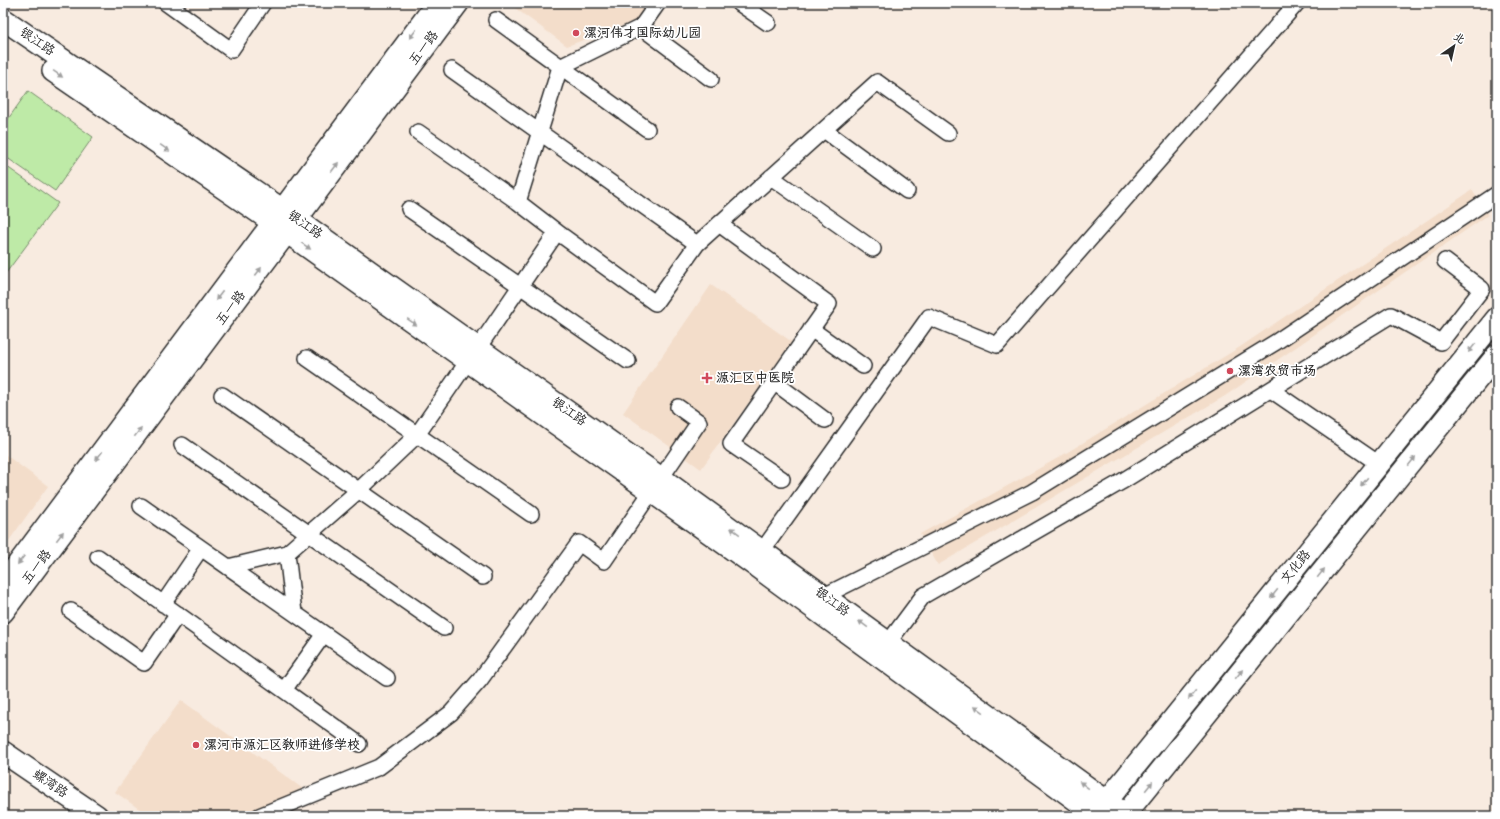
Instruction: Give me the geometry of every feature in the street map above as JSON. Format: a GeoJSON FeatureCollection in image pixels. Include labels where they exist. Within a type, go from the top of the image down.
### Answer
{"type":"FeatureCollection","features":[{"type":"Feature","properties":{"kind":"street"},"geometry":{"type":"LineString","coordinates":[[166,3],[231,50],[263,3]]}},
{"type":"Feature","properties":{"kind":"street","name":"五一路"},"geometry":{"type":"LineString","coordinates":[[3,612],[285,221],[437,3]]}},
{"type":"Feature","properties":{"kind":"street","name":"五一路"},"geometry":{"type":"LineString","coordinates":[[3,584],[285,221],[458,3]]}},
{"type":"Feature","properties":{"kind":"street"},"geometry":{"type":"LineString","coordinates":[[518,202],[560,66],[641,27],[658,3]]}},
{"type":"Feature","properties":{"kind":"street"},"geometry":{"type":"LineString","coordinates":[[739,3],[768,23]]}},
{"type":"Feature","properties":{"kind":"street"},"geometry":{"type":"LineString","coordinates":[[757,558],[929,317],[997,345],[1297,3]]}},
{"type":"Feature","properties":{"kind":"street","name":"银江路"},"geometry":{"type":"LineString","coordinates":[[3,19],[656,485],[883,649],[1099,812],[1126,816]]}},
{"type":"Feature","properties":{"kind":"street"},"geometry":{"type":"LineString","coordinates":[[496,20],[647,129]]}},
{"type":"Feature","properties":{"kind":"street"},"geometry":{"type":"LineString","coordinates":[[641,27],[711,79]]}},
{"type":"Feature","properties":{"kind":"street","name":"银江路"},"geometry":{"type":"LineString","coordinates":[[3,36],[285,221]]}},
{"type":"Feature","properties":{"kind":"street"},"geometry":{"type":"LineString","coordinates":[[452,70],[697,244]]}},
{"type":"Feature","properties":{"kind":"street"},"geometry":{"type":"LineString","coordinates":[[418,132],[518,202],[655,303],[697,244],[877,82],[948,133]]}},
{"type":"Feature","properties":{"kind":"street"},"geometry":{"type":"LineString","coordinates":[[824,130],[907,191]]}},
{"type":"Feature","properties":{"kind":"street"},"geometry":{"type":"LineString","coordinates":[[771,177],[873,249]]}},
{"type":"Feature","properties":{"kind":"street"},"geometry":{"type":"LineString","coordinates":[[824,596],[1032,492],[1276,342],[1497,194]]}},
{"type":"Feature","properties":{"kind":"street"},"geometry":{"type":"LineString","coordinates":[[409,209],[628,361]]}},
{"type":"Feature","properties":{"kind":"street"},"geometry":{"type":"LineString","coordinates":[[719,224],[829,304],[731,444],[782,479]]}},
{"type":"Feature","properties":{"kind":"street"},"geometry":{"type":"LineString","coordinates":[[228,567],[287,553],[359,490],[417,435],[557,232]]}},
{"type":"Feature","properties":{"kind":"street"},"geometry":{"type":"LineString","coordinates":[[883,649],[922,596],[1121,482],[1391,315],[1441,342],[1482,289],[1445,261]]}},
{"type":"Feature","properties":{"kind":"street","name":"文化路"},"geometry":{"type":"LineString","coordinates":[[1099,812],[1497,318]]}},
{"type":"Feature","properties":{"kind":"street"},"geometry":{"type":"LineString","coordinates":[[811,329],[863,366]]}},
{"type":"Feature","properties":{"kind":"street","name":"文化路"},"geometry":{"type":"LineString","coordinates":[[1126,816],[1497,355]]}},
{"type":"Feature","properties":{"kind":"street"},"geometry":{"type":"LineString","coordinates":[[307,358],[531,514]]}},
{"type":"Feature","properties":{"kind":"street"},"geometry":{"type":"LineString","coordinates":[[774,382],[825,420]]}},
{"type":"Feature","properties":{"kind":"street"},"geometry":{"type":"LineString","coordinates":[[1271,390],[1378,464]]}},
{"type":"Feature","properties":{"kind":"street"},"geometry":{"type":"LineString","coordinates":[[222,395],[483,577]]}},
{"type":"Feature","properties":{"kind":"street"},"geometry":{"type":"LineString","coordinates":[[259,816],[379,767],[451,713],[480,680],[579,543],[604,561],[699,422],[678,407]]}},
{"type":"Feature","properties":{"kind":"street"},"geometry":{"type":"LineString","coordinates":[[182,445],[444,628]]}},
{"type":"Feature","properties":{"kind":"street"},"geometry":{"type":"LineString","coordinates":[[141,506],[387,678]]}},
{"type":"Feature","properties":{"kind":"street"},"geometry":{"type":"LineString","coordinates":[[163,604],[201,548]]}},
{"type":"Feature","properties":{"kind":"street"},"geometry":{"type":"LineString","coordinates":[[287,553],[294,613]]}},
{"type":"Feature","properties":{"kind":"street"},"geometry":{"type":"LineString","coordinates":[[98,557],[359,744]]}},
{"type":"Feature","properties":{"kind":"street","name":"银江路"},"geometry":{"type":"LineString","coordinates":[[757,558],[824,596],[883,649]]}},
{"type":"Feature","properties":{"kind":"street"},"geometry":{"type":"LineString","coordinates":[[71,611],[144,663],[178,614]]}},
{"type":"Feature","properties":{"kind":"street"},"geometry":{"type":"LineString","coordinates":[[284,690],[324,634]]}},
{"type":"Feature","properties":{"kind":"street","name":"螺湾路"},"geometry":{"type":"LineString","coordinates":[[3,752],[97,816]]}},
{"type":"Feature","properties":{"kind":"shaded area","name":"漯河伟才国际幼儿园"},"geometry":{"type":"Polygon","coordinates":[[[508,3],[649,3],[636,21],[567,46],[508,3]]]}},
{"type":"Feature","properties":{"kind":"shaded area","name":"漯湾农贸市场"},"geometry":{"type":"Polygon","coordinates":[[[1472,190],[1488,215],[1225,396],[938,565],[920,534],[1058,458],[1240,347],[1472,190]]]}},
{"type":"Feature","properties":{"kind":"shaded area","name":"源汇区中医院"},"geometry":{"type":"Polygon","coordinates":[[[711,285],[792,342],[701,469],[623,413],[711,285]]]}},
{"type":"Feature","properties":{"kind":"shaded area"},"geometry":{"type":"Polygon","coordinates":[[[3,453],[48,486],[3,549],[3,453]]]}},
{"type":"Feature","properties":{"kind":"shaded area","name":"漯河市源汇区教师进修学校"},"geometry":{"type":"Polygon","coordinates":[[[181,700],[306,791],[247,816],[149,816],[115,792],[181,700]]]}},
{"type":"Feature","properties":{"kind":"green space"},"geometry":{"type":"Polygon","coordinates":[[[28,91],[93,137],[55,191],[3,155],[3,126],[28,91]]]}},
{"type":"Feature","properties":{"kind":"green space"},"geometry":{"type":"Polygon","coordinates":[[[3,164],[58,203],[3,277],[3,164]]]}},
{"type":"Feature","properties":{"kind":"place","name":"漯河伟才国际幼儿园"},"geometry":{"type":"Point","coordinates":[576,33]}},
{"type":"Feature","properties":{"kind":"place","name":"漯湾农贸市场"},"geometry":{"type":"Point","coordinates":[1230,371]}},
{"type":"Feature","properties":{"kind":"place","name":"源汇区中医院"},"geometry":{"type":"Point","coordinates":[707,378]}},
{"type":"Feature","properties":{"kind":"place","name":"漯河市源汇区教师进修学校"},"geometry":{"type":"Point","coordinates":[196,745]}}]}
